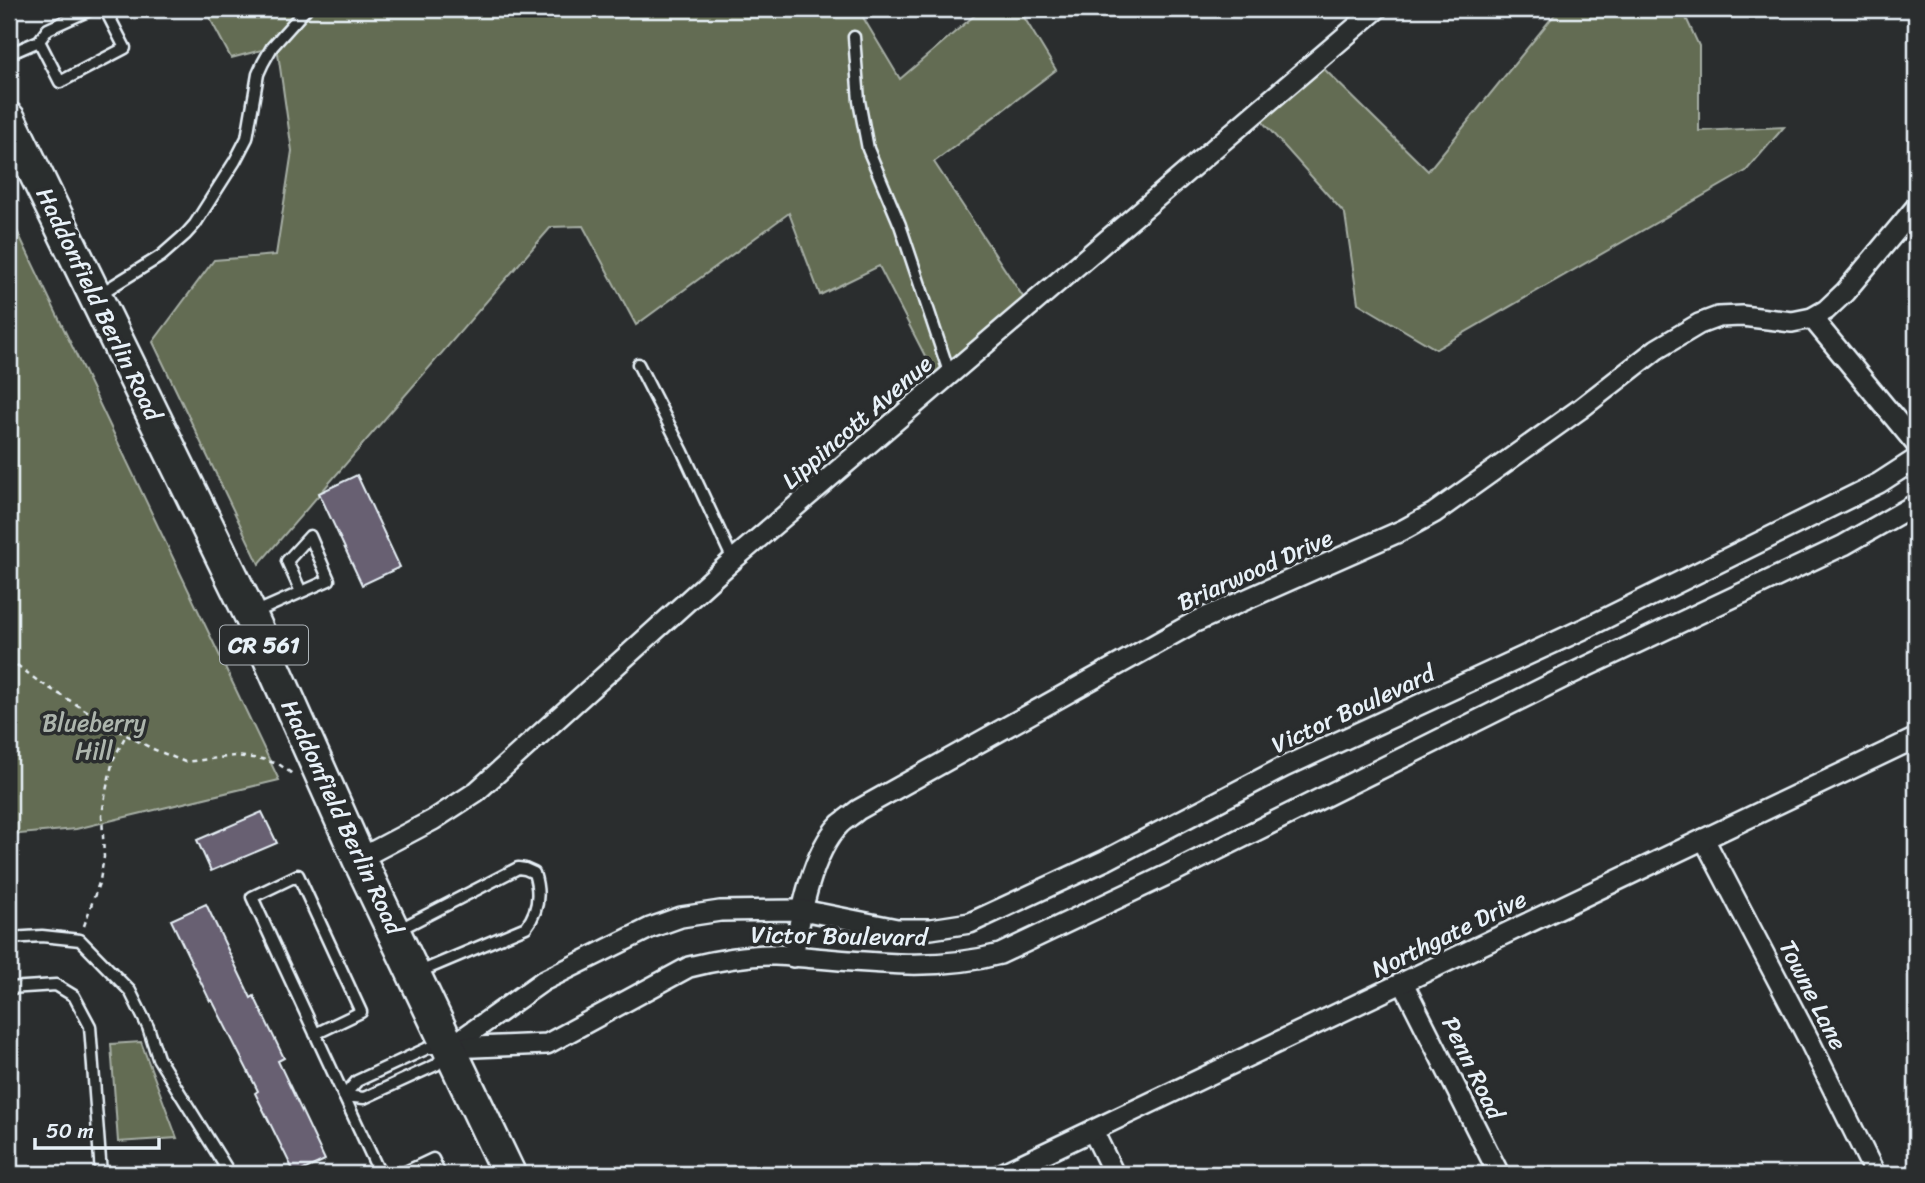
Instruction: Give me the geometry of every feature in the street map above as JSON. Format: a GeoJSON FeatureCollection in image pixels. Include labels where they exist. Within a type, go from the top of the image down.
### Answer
{"type":"FeatureCollection","features":[{"type":"Feature","properties":{"kind":"main road","name":"Haddonfield Berlin Road"},"geometry":{"type":"LineString","coordinates":[[9,119],[250,614],[359,859],[509,1174]]}},
{"type":"Feature","properties":{"kind":"street","name":"Lippincott Avenue"},"geometry":{"type":"LineString","coordinates":[[359,859],[433,820],[476,792],[733,560],[1377,9]]}},
{"type":"Feature","properties":{"kind":"street"},"geometry":{"type":"LineString","coordinates":[[1916,207],[1845,292],[1826,310],[1812,318],[1916,444]]}},
{"type":"Feature","properties":{"kind":"street","name":"Briarwood Drive"},"geometry":{"type":"LineString","coordinates":[[793,957],[802,910],[818,861],[840,824],[858,810],[1193,623],[1403,530],[1434,513],[1580,409],[1657,349],[1699,324],[1718,317],[1742,316],[1792,322],[1812,318]]}},
{"type":"Feature","properties":{"kind":"street","name":"Victor Boulevard"},"geometry":{"type":"LineString","coordinates":[[449,1048],[543,981],[650,928],[681,917],[720,911],[802,910],[897,929],[931,929],[970,923],[1106,860],[1284,767],[1590,626],[1879,483],[1916,459]]}},
{"type":"Feature","properties":{"kind":"street","name":"Victor Boulevard"},"geometry":{"type":"LineString","coordinates":[[449,1048],[547,1044],[689,967],[710,962],[772,955],[915,965],[982,959],[1000,954],[1169,874],[1573,673],[1844,545],[1916,504]]}},
{"type":"Feature","properties":{"kind":"street","name":"Northgate Drive"},"geometry":{"type":"LineString","coordinates":[[1001,1174],[1916,738]]}},
{"type":"Feature","properties":{"kind":"street","name":"Towne Lane"},"geometry":{"type":"LineString","coordinates":[[1704,839],[1810,1042],[1875,1174]]}},
{"type":"Feature","properties":{"kind":"street","name":"Penn Road"},"geometry":{"type":"LineString","coordinates":[[1404,983],[1499,1174]]}},
{"type":"Feature","properties":{"kind":"street"},"geometry":{"type":"LineString","coordinates":[[1093,1131],[1114,1174]]}},
{"type":"Feature","properties":{"kind":"lane"},"geometry":{"type":"LineString","coordinates":[[9,54],[39,41],[48,29],[92,9]]}},
{"type":"Feature","properties":{"kind":"lane"},"geometry":{"type":"LineString","coordinates":[[39,41],[60,82],[125,48],[105,9]]}},
{"type":"Feature","properties":{"kind":"lane"},"geometry":{"type":"LineString","coordinates":[[95,297],[161,256],[195,224],[247,138],[258,74],[263,63],[272,47],[306,9]]}},
{"type":"Feature","properties":{"kind":"lane"},"geometry":{"type":"LineString","coordinates":[[854,37],[859,102],[868,149],[900,225],[950,375]]}},
{"type":"Feature","properties":{"kind":"lane"},"geometry":{"type":"LineString","coordinates":[[638,364],[692,470],[733,560]]}},
{"type":"Feature","properties":{"kind":"lane"},"geometry":{"type":"LineString","coordinates":[[250,614],[329,580],[310,536],[287,561],[301,592]]}},
{"type":"Feature","properties":{"kind":"lane"},"geometry":{"type":"LineString","coordinates":[[394,932],[518,869],[534,873],[538,896],[534,918],[526,927],[414,974]]}},
{"type":"Feature","properties":{"kind":"lane"},"geometry":{"type":"LineString","coordinates":[[315,1034],[361,1013],[298,875],[252,897],[315,1034],[380,1174]]}},
{"type":"Feature","properties":{"kind":"lane"},"geometry":{"type":"LineString","coordinates":[[9,938],[43,936],[80,940],[130,991],[148,1027],[158,1058],[230,1174]]}},
{"type":"Feature","properties":{"kind":"lane"},"geometry":{"type":"LineString","coordinates":[[9,988],[57,985],[74,996],[90,1027],[101,1174]]}},
{"type":"Feature","properties":{"kind":"lane"},"geometry":{"type":"LineString","coordinates":[[344,1096],[356,1081],[428,1048],[449,1048]]}},
{"type":"Feature","properties":{"kind":"lane"},"geometry":{"type":"LineString","coordinates":[[344,1096],[364,1098],[436,1065],[449,1048]]}},
{"type":"Feature","properties":{"kind":"lane"},"geometry":{"type":"LineString","coordinates":[[401,1174],[433,1159],[440,1174]]}},
{"type":"Feature","properties":{"kind":"path"},"geometry":{"type":"LineString","coordinates":[[9,659],[38,681],[153,750],[185,762],[235,756],[262,759],[280,765],[301,780]]}},
{"type":"Feature","properties":{"kind":"path"},"geometry":{"type":"LineString","coordinates":[[80,940],[100,880],[104,857],[102,815],[106,791],[113,760],[126,735]]}},
{"type":"Feature","properties":{"kind":"green space"},"geometry":{"type":"Polygon","coordinates":[[[205,9],[858,9],[900,79],[982,9],[1019,9],[1056,70],[934,162],[1035,315],[944,393],[879,266],[820,295],[789,213],[636,325],[583,226],[551,227],[259,564],[153,342],[214,260],[276,255],[292,151],[277,46],[231,58],[205,9]]]}},
{"type":"Feature","properties":{"kind":"green space"},"geometry":{"type":"Polygon","coordinates":[[[1559,9],[1682,9],[1699,46],[1699,131],[1784,127],[1746,171],[1436,349],[1358,303],[1345,214],[1260,119],[1318,63],[1428,171],[1559,9]]]}},
{"type":"Feature","properties":{"kind":"green space","name":"Blueberry Hill"},"geometry":{"type":"Polygon","coordinates":[[[9,214],[279,780],[76,829],[9,835],[9,214]]]}},
{"type":"Feature","properties":{"kind":"green space"},"geometry":{"type":"Polygon","coordinates":[[[141,1042],[177,1138],[118,1142],[111,1044],[141,1042]]]}},
{"type":"Feature","properties":{"kind":"building"},"geometry":{"type":"Polygon","coordinates":[[[357,475],[400,567],[362,585],[319,493],[357,475]]]}},
{"type":"Feature","properties":{"kind":"building"},"geometry":{"type":"Polygon","coordinates":[[[262,812],[277,843],[211,871],[197,840],[262,812]]]}},
{"type":"Feature","properties":{"kind":"building"},"geometry":{"type":"Polygon","coordinates":[[[206,904],[251,998],[254,996],[284,1058],[278,1061],[325,1160],[295,1174],[255,1093],[258,1091],[171,920],[206,904]]]}}]}
